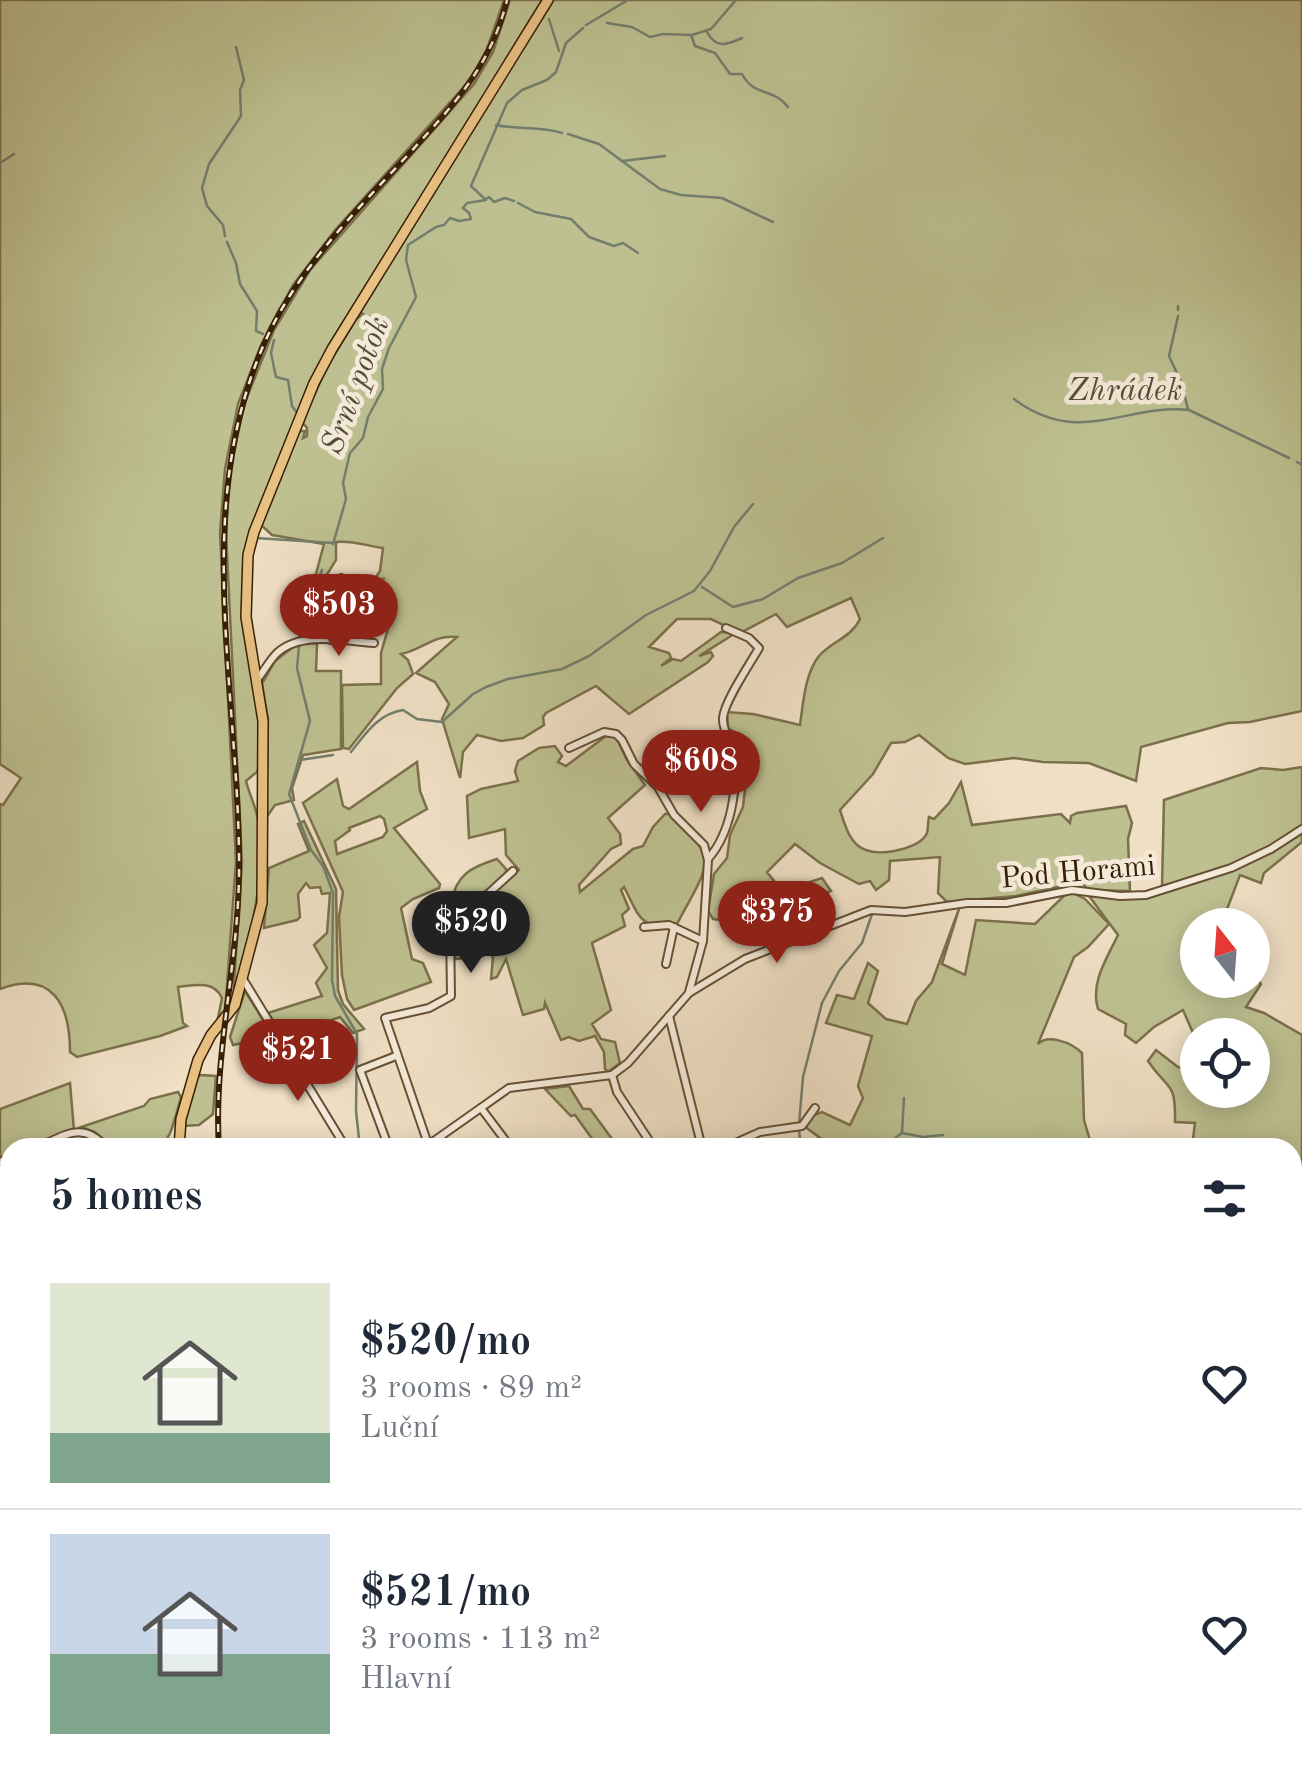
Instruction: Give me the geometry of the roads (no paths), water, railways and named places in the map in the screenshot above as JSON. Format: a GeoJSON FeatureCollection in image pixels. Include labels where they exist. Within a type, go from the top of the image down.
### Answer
{"type":"FeatureCollection","features":[{"type":"Feature","properties":{"kind":"main road"},"geometry":{"type":"LineString","coordinates":[[179,1138],[180,1119],[200,1054],[233,1010],[258,926],[264,879],[260,783],[263,721],[248,640],[248,555],[261,512],[314,383],[548,0]]}},
{"type":"Feature","properties":{"kind":"street"},"geometry":{"type":"LineString","coordinates":[[331,640],[342,578]]}},
{"type":"Feature","properties":{"kind":"street"},"geometry":{"type":"LineString","coordinates":[[708,860],[715,852],[734,797],[734,752],[724,729],[724,710],[759,648],[749,638],[726,628]]}},
{"type":"Feature","properties":{"kind":"street"},"geometry":{"type":"LineString","coordinates":[[257,680],[277,653],[300,642],[374,643]]}},
{"type":"Feature","properties":{"kind":"street"},"geometry":{"type":"LineString","coordinates":[[438,1138],[509,1088],[612,1075],[628,1063],[689,993],[703,941],[708,860],[700,838],[674,815],[658,787],[634,764],[616,734],[604,732],[569,748]]}},
{"type":"Feature","properties":{"kind":"street","name":"Pod Horami"},"geometry":{"type":"LineString","coordinates":[[689,993],[746,959],[878,909],[905,912],[1006,902],[1072,890],[1146,895],[1231,868],[1271,850],[1302,829]]}},
{"type":"Feature","properties":{"kind":"street"},"geometry":{"type":"LineString","coordinates":[[423,1138],[385,1018],[429,1008],[451,996],[450,929],[513,871]]}},
{"type":"Feature","properties":{"kind":"street"},"geometry":{"type":"LineString","coordinates":[[644,927],[674,927],[703,941]]}},
{"type":"Feature","properties":{"kind":"street"},"geometry":{"type":"LineString","coordinates":[[666,964],[674,927]]}},
{"type":"Feature","properties":{"kind":"street"},"geometry":{"type":"LineString","coordinates":[[243,979],[340,1138]]}},
{"type":"Feature","properties":{"kind":"street"},"geometry":{"type":"LineString","coordinates":[[669,1015],[700,1138]]}},
{"type":"Feature","properties":{"kind":"street"},"geometry":{"type":"LineString","coordinates":[[385,1138],[360,1070],[396,1056]]}},
{"type":"Feature","properties":{"kind":"street"},"geometry":{"type":"LineString","coordinates":[[612,1075],[617,1092],[647,1138]]}},
{"type":"Feature","properties":{"kind":"street"},"geometry":{"type":"LineString","coordinates":[[481,1108],[504,1138]]}},
{"type":"Feature","properties":{"kind":"street"},"geometry":{"type":"LineString","coordinates":[[746,1138],[760,1132],[802,1126],[815,1108]]}},
{"type":"Feature","properties":{"kind":"street"},"geometry":{"type":"LineString","coordinates":[[64,1138],[83,1131],[98,1138]]}},
{"type":"Feature","properties":{"kind":"waterway","name":"Srní potok"},"geometry":{"type":"LineString","coordinates":[[586,25],[628,0]]}},
{"type":"Feature","properties":{"kind":"waterway"},"geometry":{"type":"LineString","coordinates":[[692,35],[711,29],[736,0]]}},
{"type":"Feature","properties":{"kind":"waterway"},"geometry":{"type":"LineString","coordinates":[[549,19],[559,51]]}},
{"type":"Feature","properties":{"kind":"waterway"},"geometry":{"type":"LineString","coordinates":[[607,23],[632,27],[650,37],[691,35],[695,46],[715,53],[730,74],[742,74],[753,86],[788,107]]}},
{"type":"Feature","properties":{"kind":"waterway","name":"Srní potok"},"geometry":{"type":"LineString","coordinates":[[333,544],[346,499],[343,483],[350,453],[363,438],[368,417],[383,389],[382,369],[389,348],[416,297],[406,260],[408,245],[450,218],[471,219],[463,208],[467,203],[486,200],[471,186],[507,103],[556,72],[566,43],[583,28]]}},
{"type":"Feature","properties":{"kind":"waterway"},"geometry":{"type":"LineString","coordinates":[[707,32],[722,44],[742,38]]}},
{"type":"Feature","properties":{"kind":"waterway"},"geometry":{"type":"LineString","coordinates":[[225,236],[223,225],[207,206],[202,188],[209,164],[241,116],[240,90],[244,80],[236,47]]}},
{"type":"Feature","properties":{"kind":"waterway"},"geometry":{"type":"LineString","coordinates":[[496,125],[562,133]]}},
{"type":"Feature","properties":{"kind":"waterway"},"geometry":{"type":"LineString","coordinates":[[568,134],[599,144],[660,189],[722,198],[773,222]]}},
{"type":"Feature","properties":{"kind":"waterway"},"geometry":{"type":"LineString","coordinates":[[0,163],[14,154]]}},
{"type":"Feature","properties":{"kind":"waterway"},"geometry":{"type":"LineString","coordinates":[[622,161],[665,156]]}},
{"type":"Feature","properties":{"kind":"waterway"},"geometry":{"type":"LineString","coordinates":[[486,199],[514,201]]}},
{"type":"Feature","properties":{"kind":"waterway"},"geometry":{"type":"LineString","coordinates":[[518,203],[535,212],[571,219],[589,237],[614,246],[623,243],[638,253]]}},
{"type":"Feature","properties":{"kind":"waterway"},"geometry":{"type":"LineString","coordinates":[[227,242],[240,284],[257,311],[256,331],[263,334]]}},
{"type":"Feature","properties":{"kind":"waterway"},"geometry":{"type":"LineString","coordinates":[[1178,316],[1169,356],[1188,409]]}},
{"type":"Feature","properties":{"kind":"waterway"},"geometry":{"type":"LineString","coordinates":[[274,340],[271,353],[276,377],[288,380],[292,406],[298,414]]}},
{"type":"Feature","properties":{"kind":"waterway","name":"Zhrádek"},"geometry":{"type":"LineString","coordinates":[[1014,399],[1038,413],[1081,422],[1189,410],[1289,458]]}},
{"type":"Feature","properties":{"kind":"waterway","name":"Zhrádek"},"geometry":{"type":"LineString","coordinates":[[1297,462],[1302,465]]}},
{"type":"Feature","properties":{"kind":"waterway"},"geometry":{"type":"LineString","coordinates":[[351,752],[373,725],[394,712],[403,710],[417,719],[442,722],[486,687],[562,669],[589,656],[646,615],[694,591],[753,504]]}},
{"type":"Feature","properties":{"kind":"waterway"},"geometry":{"type":"LineString","coordinates":[[256,538],[333,543]]}},
{"type":"Feature","properties":{"kind":"waterway"},"geometry":{"type":"LineString","coordinates":[[702,587],[733,607],[763,599],[798,578],[842,563],[883,538]]}},
{"type":"Feature","properties":{"kind":"waterway","name":"Srní potok"},"geometry":{"type":"LineString","coordinates":[[300,638],[322,570]]}},
{"type":"Feature","properties":{"kind":"waterway"},"geometry":{"type":"LineString","coordinates":[[343,638],[384,578]]}},
{"type":"Feature","properties":{"kind":"waterway","name":"Srní potok"},"geometry":{"type":"LineString","coordinates":[[299,646],[297,668],[310,721],[289,794],[333,893],[332,980],[335,996],[357,1034],[359,1138]]}},
{"type":"Feature","properties":{"kind":"waterway"},"geometry":{"type":"LineString","coordinates":[[300,760],[333,755]]}},
{"type":"Feature","properties":{"kind":"waterway"},"geometry":{"type":"LineString","coordinates":[[799,1124],[803,1077],[822,1003],[839,971],[862,943],[872,914]]}},
{"type":"Feature","properties":{"kind":"waterway"},"geometry":{"type":"LineString","coordinates":[[902,1132],[904,1098]]}},
{"type":"Feature","properties":{"kind":"waterway"},"geometry":{"type":"LineString","coordinates":[[799,1130],[800,1138]]}},
{"type":"Feature","properties":{"kind":"waterway"},"geometry":{"type":"LineString","coordinates":[[895,1138],[902,1133],[943,1135]]}},
{"type":"Feature","properties":{"kind":"railway"},"geometry":{"type":"LineString","coordinates":[[219,1138],[219,1080],[239,875],[224,529],[231,461],[246,394],[271,329],[299,282],[332,238],[467,85],[491,46],[507,0]]}}]}
